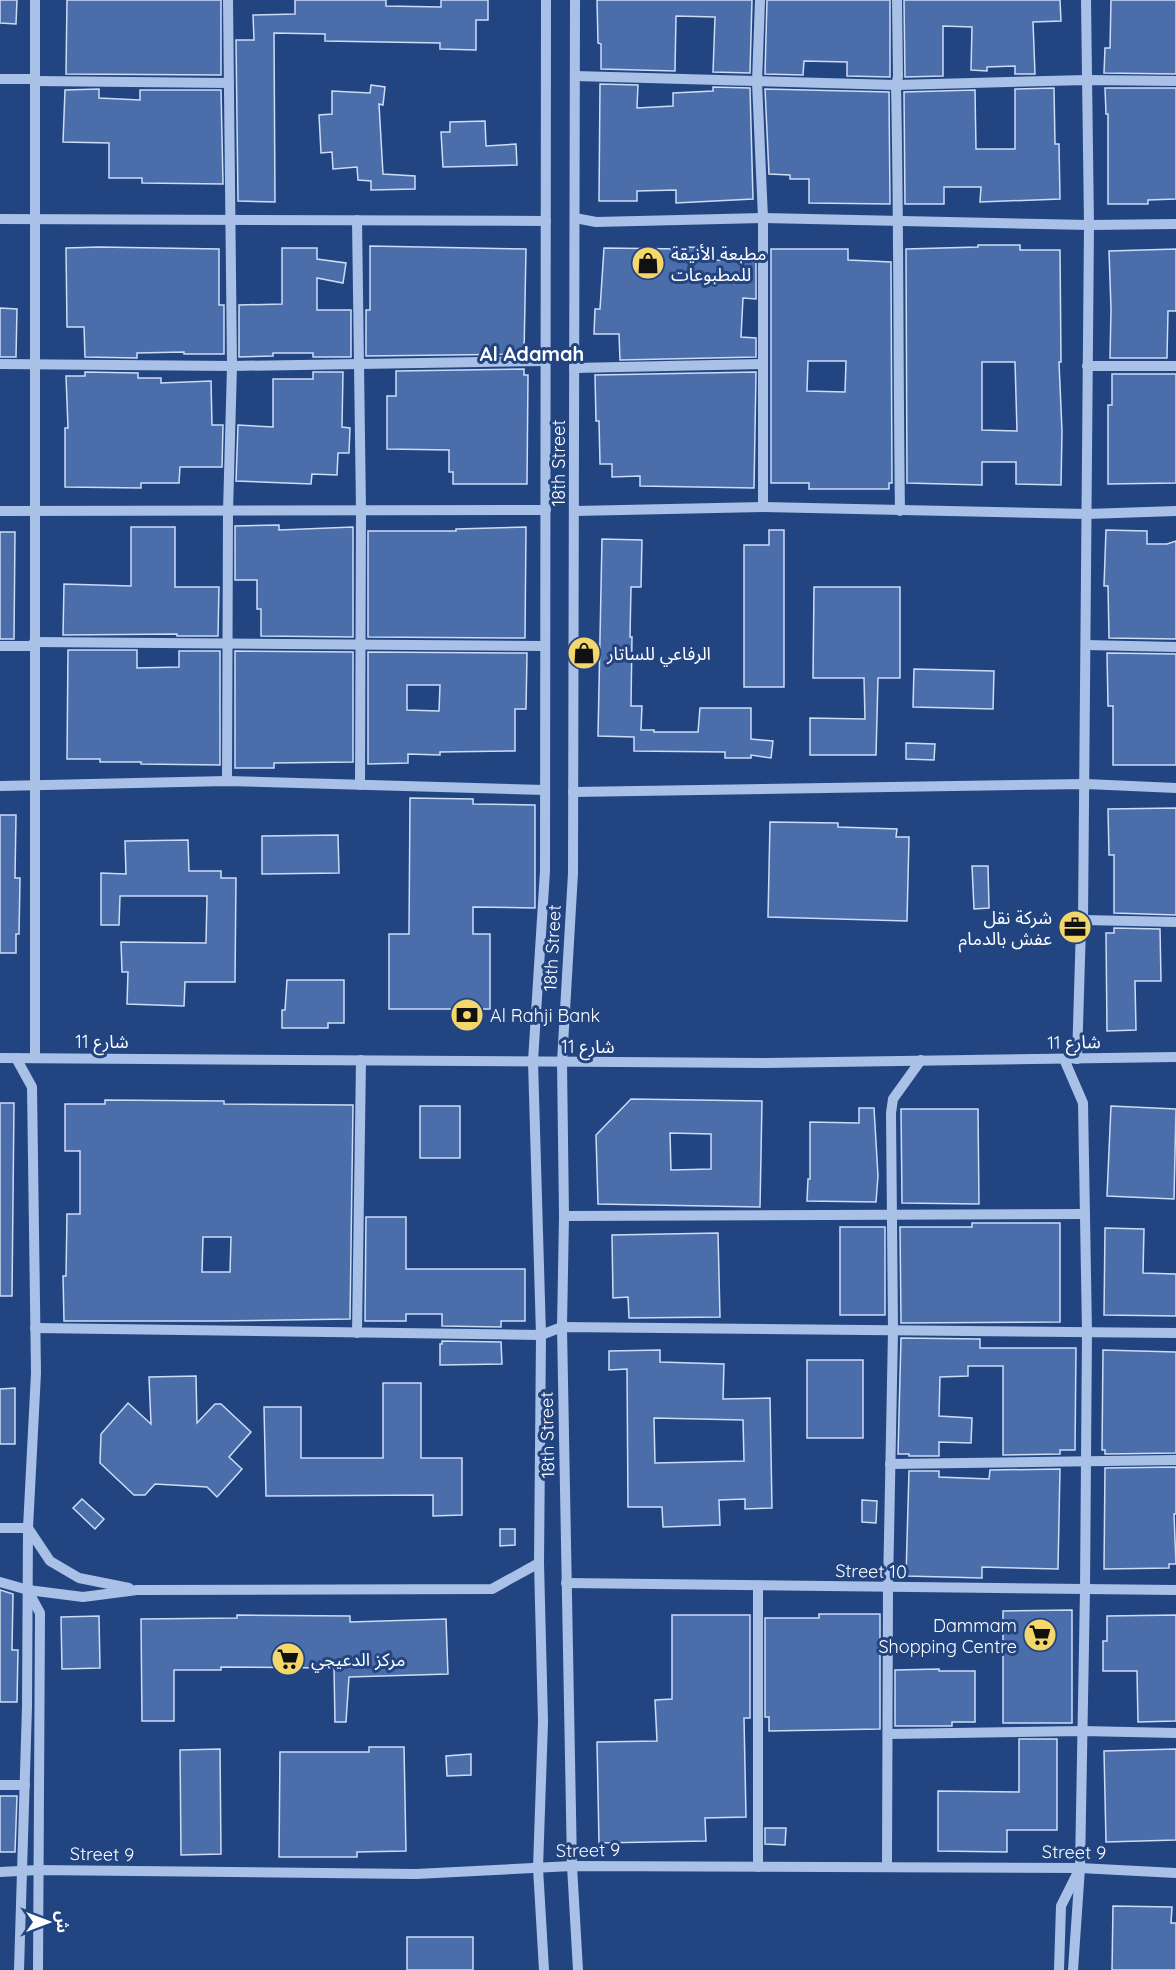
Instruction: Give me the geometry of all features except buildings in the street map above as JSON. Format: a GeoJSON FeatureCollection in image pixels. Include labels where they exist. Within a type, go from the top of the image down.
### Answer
{"type":"FeatureCollection","features":[{"type":"Feature","properties":{"kind":"street"},"geometry":{"type":"LineString","coordinates":[[35,0],[35,1057]]}},
{"type":"Feature","properties":{"kind":"street"},"geometry":{"type":"LineString","coordinates":[[227,781],[228,512],[232,366],[228,0]]}},
{"type":"Feature","properties":{"kind":"street"},"geometry":{"type":"LineString","coordinates":[[544,1970],[538,1868],[543,1722],[539,1563],[541,1335],[533,1061],[543,917],[545,790],[546,0]]}},
{"type":"Feature","properties":{"kind":"street","name":"18th Street"},"geometry":{"type":"LineString","coordinates":[[575,0],[573,873],[562,1062],[564,1216],[562,1327],[572,1866],[578,1970]]}},
{"type":"Feature","properties":{"kind":"street"},"geometry":{"type":"LineString","coordinates":[[760,0],[757,82],[764,218],[762,364],[764,507]]}},
{"type":"Feature","properties":{"kind":"street"},"geometry":{"type":"LineString","coordinates":[[897,0],[900,511]]}},
{"type":"Feature","properties":{"kind":"street"},"geometry":{"type":"LineString","coordinates":[[1077,1059],[1086,784],[1089,225],[1086,0]]}},
{"type":"Feature","properties":{"kind":"street"},"geometry":{"type":"LineString","coordinates":[[575,76],[896,85],[1086,80],[1176,81]]}},
{"type":"Feature","properties":{"kind":"street"},"geometry":{"type":"LineString","coordinates":[[0,79],[229,83]]}},
{"type":"Feature","properties":{"kind":"street"},"geometry":{"type":"LineString","coordinates":[[575,218],[596,222],[764,218],[1089,225],[1176,224]]}},
{"type":"Feature","properties":{"kind":"street"},"geometry":{"type":"LineString","coordinates":[[0,219],[546,220]]}},
{"type":"Feature","properties":{"kind":"street"},"geometry":{"type":"LineString","coordinates":[[357,220],[361,510],[360,785]]}},
{"type":"Feature","properties":{"kind":"street"},"geometry":{"type":"LineString","coordinates":[[0,364],[232,366],[546,361]]}},
{"type":"Feature","properties":{"kind":"street"},"geometry":{"type":"LineString","coordinates":[[574,368],[762,364]]}},
{"type":"Feature","properties":{"kind":"street"},"geometry":{"type":"LineString","coordinates":[[1087,366],[1176,366]]}},
{"type":"Feature","properties":{"kind":"street"},"geometry":{"type":"LineString","coordinates":[[575,511],[764,507],[1087,514],[1176,511]]}},
{"type":"Feature","properties":{"kind":"street"},"geometry":{"type":"LineString","coordinates":[[0,511],[546,510]]}},
{"type":"Feature","properties":{"kind":"street"},"geometry":{"type":"LineString","coordinates":[[0,646],[35,644],[545,646]]}},
{"type":"Feature","properties":{"kind":"street"},"geometry":{"type":"LineString","coordinates":[[1086,645],[1176,646]]}},
{"type":"Feature","properties":{"kind":"street"},"geometry":{"type":"LineString","coordinates":[[0,786],[227,781],[545,790]]}},
{"type":"Feature","properties":{"kind":"street"},"geometry":{"type":"LineString","coordinates":[[573,792],[1086,784],[1176,788]]}},
{"type":"Feature","properties":{"kind":"street"},"geometry":{"type":"LineString","coordinates":[[1083,920],[1176,922]]}},
{"type":"Feature","properties":{"kind":"street","name":"شارع 11"},"geometry":{"type":"LineString","coordinates":[[0,1058],[765,1063],[1176,1057]]}},
{"type":"Feature","properties":{"kind":"street"},"geometry":{"type":"LineString","coordinates":[[16,1058],[32,1087],[36,1328],[28,1528],[25,1785],[19,1970]]}},
{"type":"Feature","properties":{"kind":"street"},"geometry":{"type":"LineString","coordinates":[[1064,1059],[1083,1103],[1087,1331],[1080,1868],[1073,1970]]}},
{"type":"Feature","properties":{"kind":"street"},"geometry":{"type":"LineString","coordinates":[[357,1334],[361,1060]]}},
{"type":"Feature","properties":{"kind":"street"},"geometry":{"type":"LineString","coordinates":[[887,1867],[888,1588],[893,1330],[891,1113],[893,1099],[921,1060]]}},
{"type":"Feature","properties":{"kind":"street"},"geometry":{"type":"LineString","coordinates":[[564,1216],[1085,1214]]}},
{"type":"Feature","properties":{"kind":"street"},"geometry":{"type":"LineString","coordinates":[[36,1328],[541,1335],[562,1327],[1176,1333]]}},
{"type":"Feature","properties":{"kind":"street"},"geometry":{"type":"LineString","coordinates":[[890,1464],[1176,1460]]}},
{"type":"Feature","properties":{"kind":"street"},"geometry":{"type":"LineString","coordinates":[[0,1528],[28,1528]]}},
{"type":"Feature","properties":{"kind":"street"},"geometry":{"type":"LineString","coordinates":[[28,1528],[50,1562],[79,1578],[137,1590]]}},
{"type":"Feature","properties":{"kind":"street"},"geometry":{"type":"LineString","coordinates":[[0,1582],[28,1590],[83,1597],[137,1590],[492,1589],[539,1563]]}},
{"type":"Feature","properties":{"kind":"street","name":"Street 10"},"geometry":{"type":"LineString","coordinates":[[566,1583],[1176,1590]]}},
{"type":"Feature","properties":{"kind":"street"},"geometry":{"type":"LineString","coordinates":[[758,1586],[758,1867]]}},
{"type":"Feature","properties":{"kind":"street"},"geometry":{"type":"LineString","coordinates":[[28,1590],[40,1613],[38,1970]]}},
{"type":"Feature","properties":{"kind":"street"},"geometry":{"type":"LineString","coordinates":[[888,1734],[1082,1731],[1176,1733]]}},
{"type":"Feature","properties":{"kind":"street"},"geometry":{"type":"LineString","coordinates":[[0,1785],[25,1785]]}},
{"type":"Feature","properties":{"kind":"street","name":"Street 9"},"geometry":{"type":"LineString","coordinates":[[0,1872],[38,1870],[416,1874],[572,1866],[1080,1868],[1176,1873]]}},
{"type":"Feature","properties":{"kind":"street"},"geometry":{"type":"LineString","coordinates":[[1059,1970],[1061,1905],[1080,1868]]}},
{"type":"Feature","properties":{"kind":"place","name":"مطبعة الأنيقة للمطبوعات"},"geometry":{"type":"Point","coordinates":[648,263]}},
{"type":"Feature","properties":{"kind":"place","name":"الرفاعي للساتار"},"geometry":{"type":"Point","coordinates":[584,653]}},
{"type":"Feature","properties":{"kind":"place","name":"شركة نقل عفش بالدمام"},"geometry":{"type":"Point","coordinates":[1075,927]}},
{"type":"Feature","properties":{"kind":"place","name":"Al Rahji Bank"},"geometry":{"type":"Point","coordinates":[467,1015]}},
{"type":"Feature","properties":{"kind":"place","name":"Dammam Shopping Centre"},"geometry":{"type":"Point","coordinates":[1040,1635]}},
{"type":"Feature","properties":{"kind":"place","name":"مركز الدعيجي"},"geometry":{"type":"Point","coordinates":[288,1659]}},
{"type":"Feature","properties":{"kind":"district","name":"Al Adamah"},"geometry":{"type":"Point","coordinates":[532,353]}}]}
